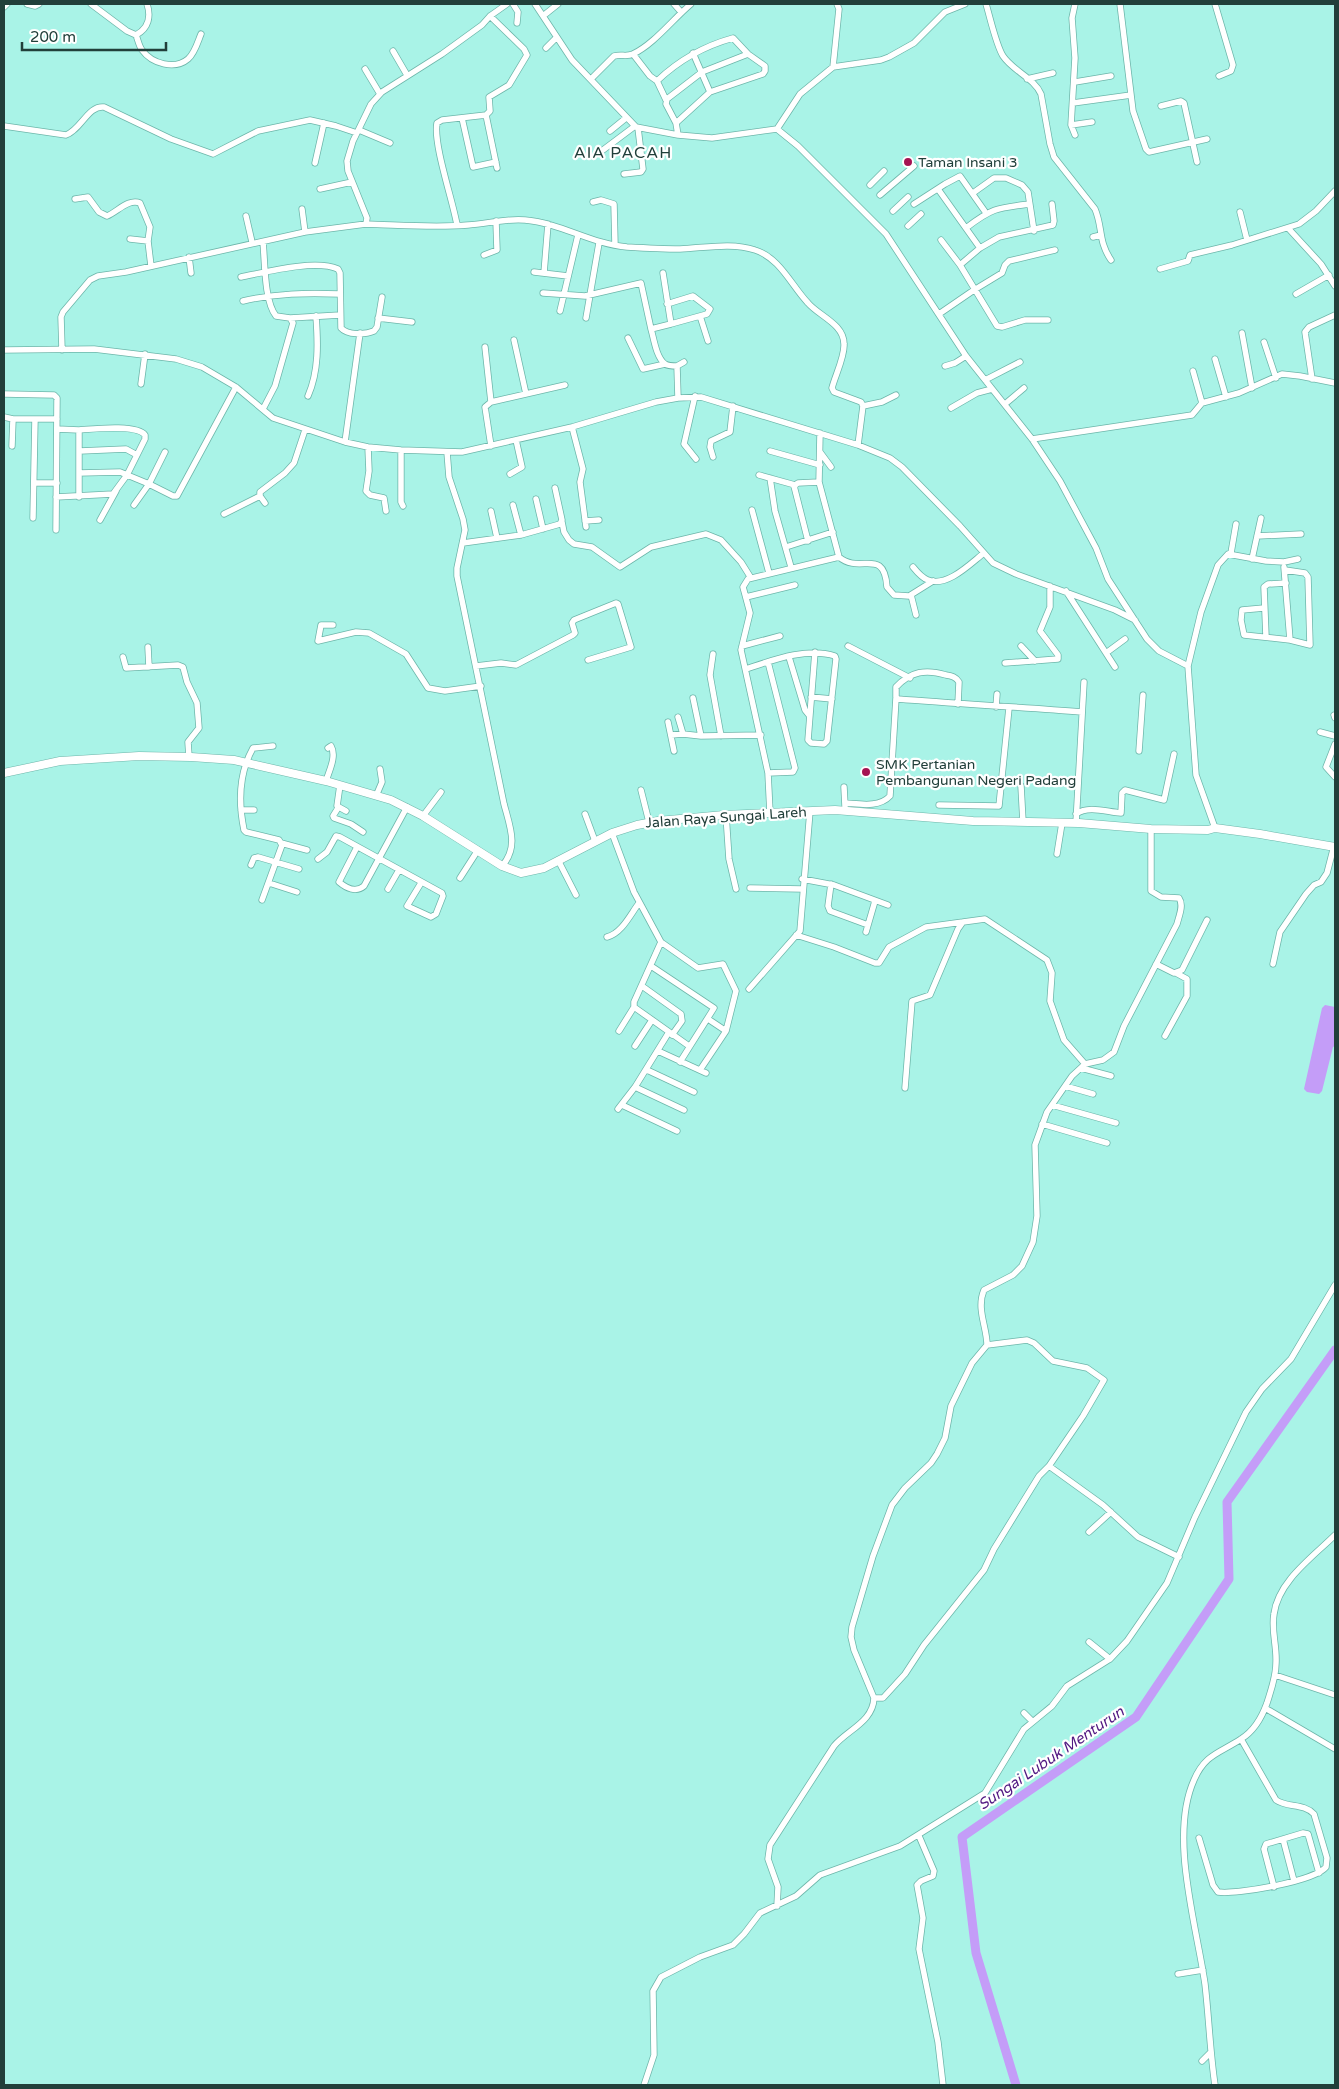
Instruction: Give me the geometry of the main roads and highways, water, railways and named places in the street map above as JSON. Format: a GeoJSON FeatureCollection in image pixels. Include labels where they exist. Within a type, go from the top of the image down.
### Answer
{"type":"FeatureCollection","features":[{"type":"Feature","properties":{"kind":"waterway","name":"Sungai Lubuk Menturun"},"geometry":{"type":"LineString","coordinates":[[1016,2085],[976,1953],[962,1837],[1136,1717],[1229,1579],[1227,1502],[1335,1350]]}},
{"type":"Feature","properties":{"kind":"place","name":"Taman Insani 3"},"geometry":{"type":"Point","coordinates":[908,162]}},
{"type":"Feature","properties":{"kind":"place","name":"SMK Pertanian Pembangunan Negeri Padang"},"geometry":{"type":"Point","coordinates":[866,772]}},
{"type":"Feature","properties":{"kind":"district","name":"AIA PACAH"},"geometry":{"type":"Point","coordinates":[623,152]}}]}
